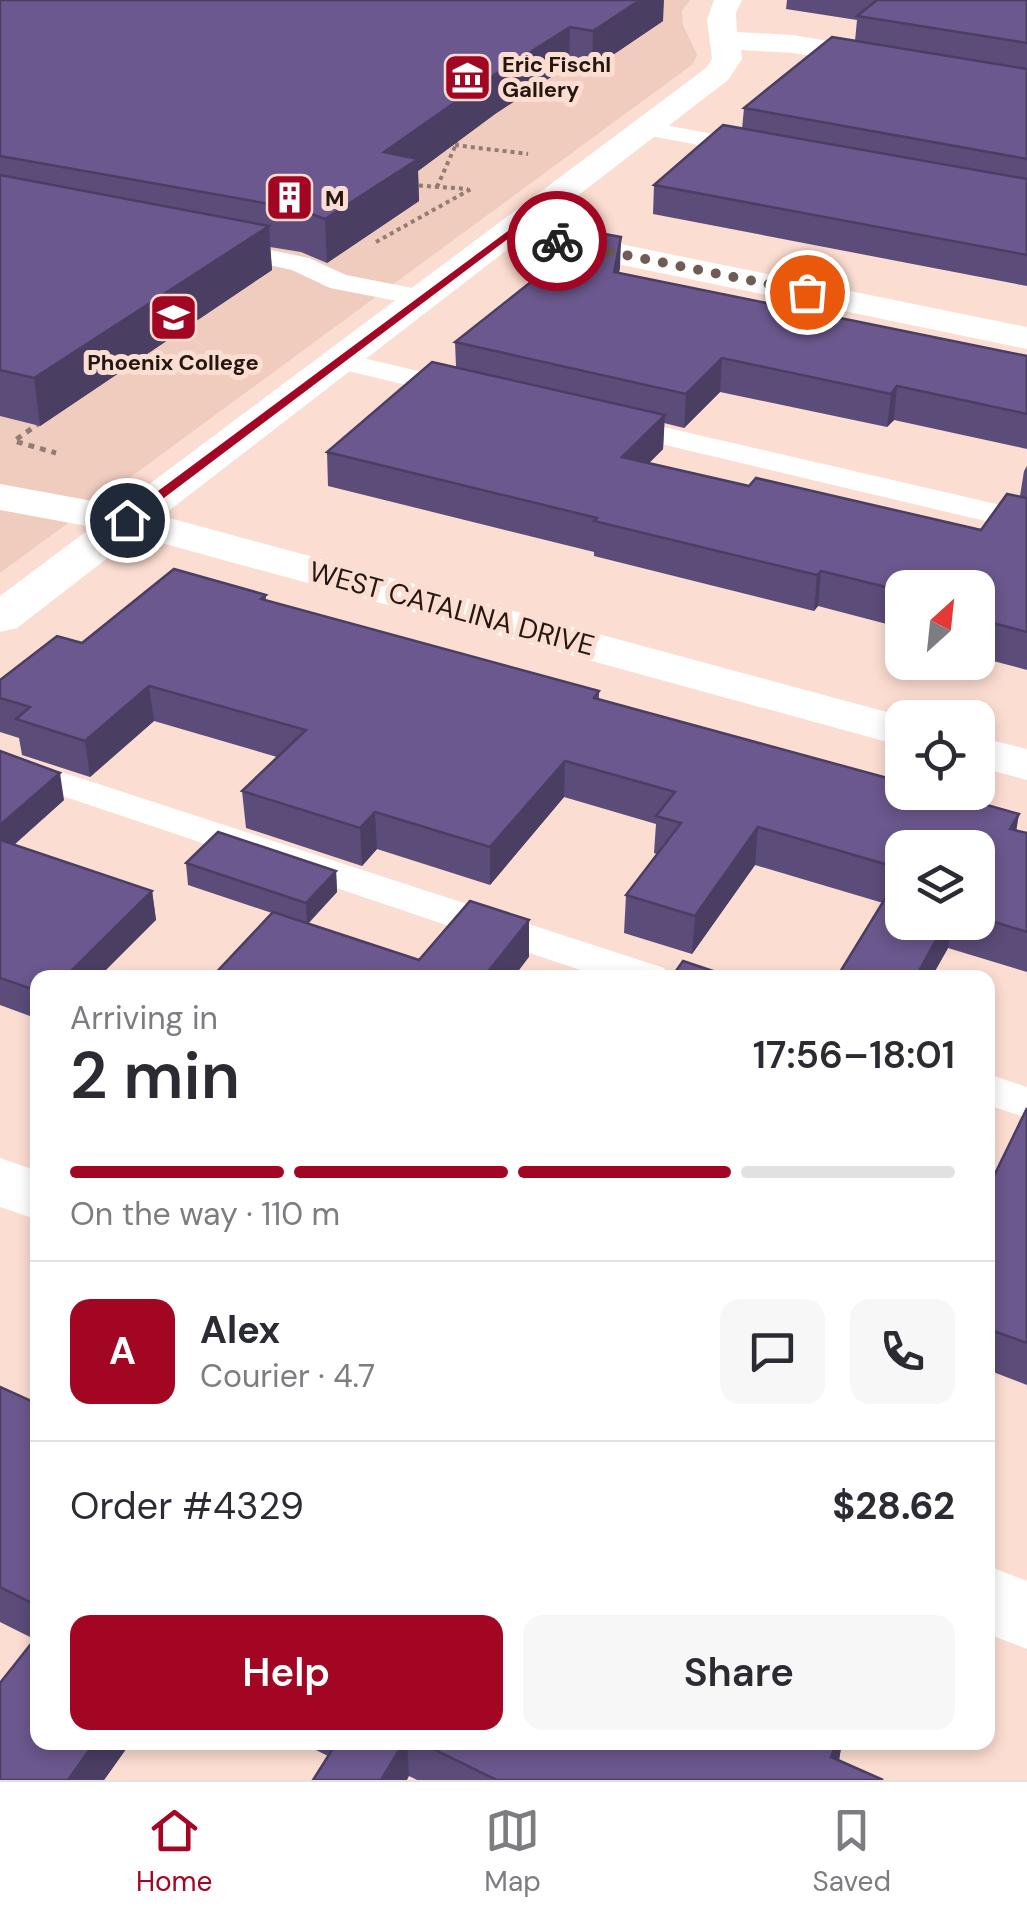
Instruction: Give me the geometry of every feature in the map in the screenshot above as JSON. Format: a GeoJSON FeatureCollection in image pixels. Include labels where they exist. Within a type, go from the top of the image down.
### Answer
{"type":"FeatureCollection","features":[{"type":"Feature","properties":{"kind":"street"},"geometry":{"type":"LineString","coordinates":[[0,618],[717,74],[727,59],[720,20],[722,6],[728,0]]}},
{"type":"Feature","properties":{"kind":"street"},"geometry":{"type":"LineString","coordinates":[[726,40],[792,44],[1027,83]]}},
{"type":"Feature","properties":{"kind":"street"},"geometry":{"type":"LineString","coordinates":[[512,232],[1027,338]]}},
{"type":"Feature","properties":{"kind":"street","name":"WEST CATALINA DRIVE"},"geometry":{"type":"LineString","coordinates":[[0,497],[127,520],[885,726]]}},
{"type":"Feature","properties":{"kind":"street"},"geometry":{"type":"LineString","coordinates":[[995,757],[1027,765]]}},
{"type":"Feature","properties":{"kind":"street"},"geometry":{"type":"LineString","coordinates":[[0,1181],[30,1194]]}},
{"type":"Feature","properties":{"kind":"street"},"geometry":{"type":"LineString","coordinates":[[995,1602],[1027,1616]]}},
{"type":"Feature","properties":{"kind":"lane"},"geometry":{"type":"LineString","coordinates":[[648,129],[781,154]]}},
{"type":"Feature","properties":{"kind":"lane"},"geometry":{"type":"LineString","coordinates":[[195,242],[300,264],[339,282],[423,298]]}},
{"type":"Feature","properties":{"kind":"lane"},"geometry":{"type":"LineString","coordinates":[[338,360],[486,395]]}},
{"type":"Feature","properties":{"kind":"lane"},"geometry":{"type":"LineString","coordinates":[[583,418],[1027,521]]}},
{"type":"Feature","properties":{"kind":"lane"},"geometry":{"type":"LineString","coordinates":[[0,762],[625,970]]}},
{"type":"Feature","properties":{"kind":"lane"},"geometry":{"type":"LineString","coordinates":[[995,1092],[1027,1102]]}},
{"type":"Feature","properties":{"kind":"path"},"geometry":{"type":"LineString","coordinates":[[438,186],[462,129]]}},
{"type":"Feature","properties":{"kind":"path"},"geometry":{"type":"LineString","coordinates":[[436,142],[603,164]]}},
{"type":"Feature","properties":{"kind":"path"},"geometry":{"type":"LineString","coordinates":[[321,274],[471,189],[400,184]]}},
{"type":"Feature","properties":{"kind":"path"},"geometry":{"type":"LineString","coordinates":[[45,420],[14,441],[69,457]]}},
{"type":"Feature","properties":{"kind":"shaded area","name":"Phoenix College"},"geometry":{"type":"Polygon","coordinates":[[[0,0],[690,0],[682,11],[683,25],[697,55],[693,64],[0,573],[0,0]]]}},
{"type":"Feature","properties":{"kind":"building"},"geometry":{"type":"Polygon","coordinates":[[[0,0],[640,0],[593,31],[570,27],[494,75],[384,152],[418,159],[325,219],[298,209],[0,156],[0,0]]]}},
{"type":"Feature","properties":{"kind":"building"},"geometry":{"type":"Polygon","coordinates":[[[877,0],[1027,0],[1027,43],[857,16],[877,0]]]}},
{"type":"Feature","properties":{"kind":"building"},"geometry":{"type":"Polygon","coordinates":[[[832,37],[1027,69],[1027,159],[744,108],[832,37]]]}},
{"type":"Feature","properties":{"kind":"building"},"geometry":{"type":"Polygon","coordinates":[[[723,125],[1027,179],[1027,255],[654,185],[723,125]]]}},
{"type":"Feature","properties":{"kind":"building"},"geometry":{"type":"Polygon","coordinates":[[[0,175],[269,226],[34,378],[0,370],[0,175]]]}},
{"type":"Feature","properties":{"kind":"building"},"geometry":{"type":"Polygon","coordinates":[[[594,232],[621,237],[614,272],[1027,356],[1027,414],[897,386],[891,394],[722,358],[686,394],[455,342],[594,232]]]}},
{"type":"Feature","properties":{"kind":"building"},"geometry":{"type":"Polygon","coordinates":[[[432,362],[665,415],[622,457],[749,486],[756,478],[981,530],[1007,494],[1027,498],[1027,632],[995,624],[995,570],[885,570],[885,587],[821,571],[817,575],[327,452],[432,362]]]}},
{"type":"Feature","properties":{"kind":"building"},"geometry":{"type":"Polygon","coordinates":[[[174,569],[266,595],[261,599],[599,691],[594,698],[885,777],[885,810],[995,807],[1019,814],[1010,829],[1027,833],[1027,932],[995,922],[995,830],[885,830],[885,864],[758,827],[695,916],[626,895],[681,823],[656,816],[675,792],[565,761],[490,847],[375,812],[360,828],[242,791],[306,730],[149,686],[85,741],[16,719],[30,707],[0,698],[0,680],[57,636],[82,643],[174,569]]]}},
{"type":"Feature","properties":{"kind":"building"},"geometry":{"type":"Polygon","coordinates":[[[0,751],[60,773],[0,825],[0,751]]]}},
{"type":"Feature","properties":{"kind":"building"},"geometry":{"type":"Polygon","coordinates":[[[218,832],[336,871],[306,903],[186,863],[218,832]]]}},
{"type":"Feature","properties":{"kind":"building"},"geometry":{"type":"Polygon","coordinates":[[[0,840],[152,891],[72,970],[30,970],[30,988],[0,978],[0,840]]]}},
{"type":"Feature","properties":{"kind":"building"},"geometry":{"type":"Polygon","coordinates":[[[885,899],[885,940],[936,940],[919,970],[841,970],[885,899]]]}},
{"type":"Feature","properties":{"kind":"building"},"geometry":{"type":"Polygon","coordinates":[[[470,901],[529,920],[489,970],[219,970],[273,912],[419,960],[470,901]]]}},
{"type":"Feature","properties":{"kind":"building"},"geometry":{"type":"Polygon","coordinates":[[[683,961],[710,970],[677,970],[683,961]]]}},
{"type":"Feature","properties":{"kind":"building"},"geometry":{"type":"Polygon","coordinates":[[[1027,1108],[1027,1343],[995,1332],[995,1174],[1027,1108]]]}},
{"type":"Feature","properties":{"kind":"building"},"geometry":{"type":"Polygon","coordinates":[[[0,1387],[30,1400],[30,1602],[0,1587],[0,1387]]]}},
{"type":"Feature","properties":{"kind":"building"},"geometry":{"type":"Polygon","coordinates":[[[30,1645],[30,1750],[89,1750],[68,1780],[0,1779],[0,1683],[30,1645]]]}},
{"type":"Feature","properties":{"kind":"building"},"geometry":{"type":"Polygon","coordinates":[[[332,1750],[399,1750],[381,1780],[313,1780],[332,1750]]]}},
{"type":"Feature","properties":{"kind":"building"},"geometry":{"type":"Polygon","coordinates":[[[435,1750],[834,1750],[831,1757],[883,1780],[497,1780],[435,1750]]]}},
{"type":"Feature","properties":{"kind":"way so far"},"geometry":{"type":"LineString","coordinates":[[557,241],[807,292]]}},
{"type":"Feature","properties":{"kind":"place","name":"Eric Fischl Gallery"},"geometry":{"type":"Point","coordinates":[467,77]}},
{"type":"Feature","properties":{"kind":"place","name":"M"},"geometry":{"type":"Point","coordinates":[290,198]}},
{"type":"Feature","properties":{"kind":"place","name":"Phoenix College"},"geometry":{"type":"Point","coordinates":[173,318]}},
{"type":"Feature","properties":{"kind":"route"},"geometry":{"type":"LineString","coordinates":[[127,520],[512,232],[557,241]]}}]}
